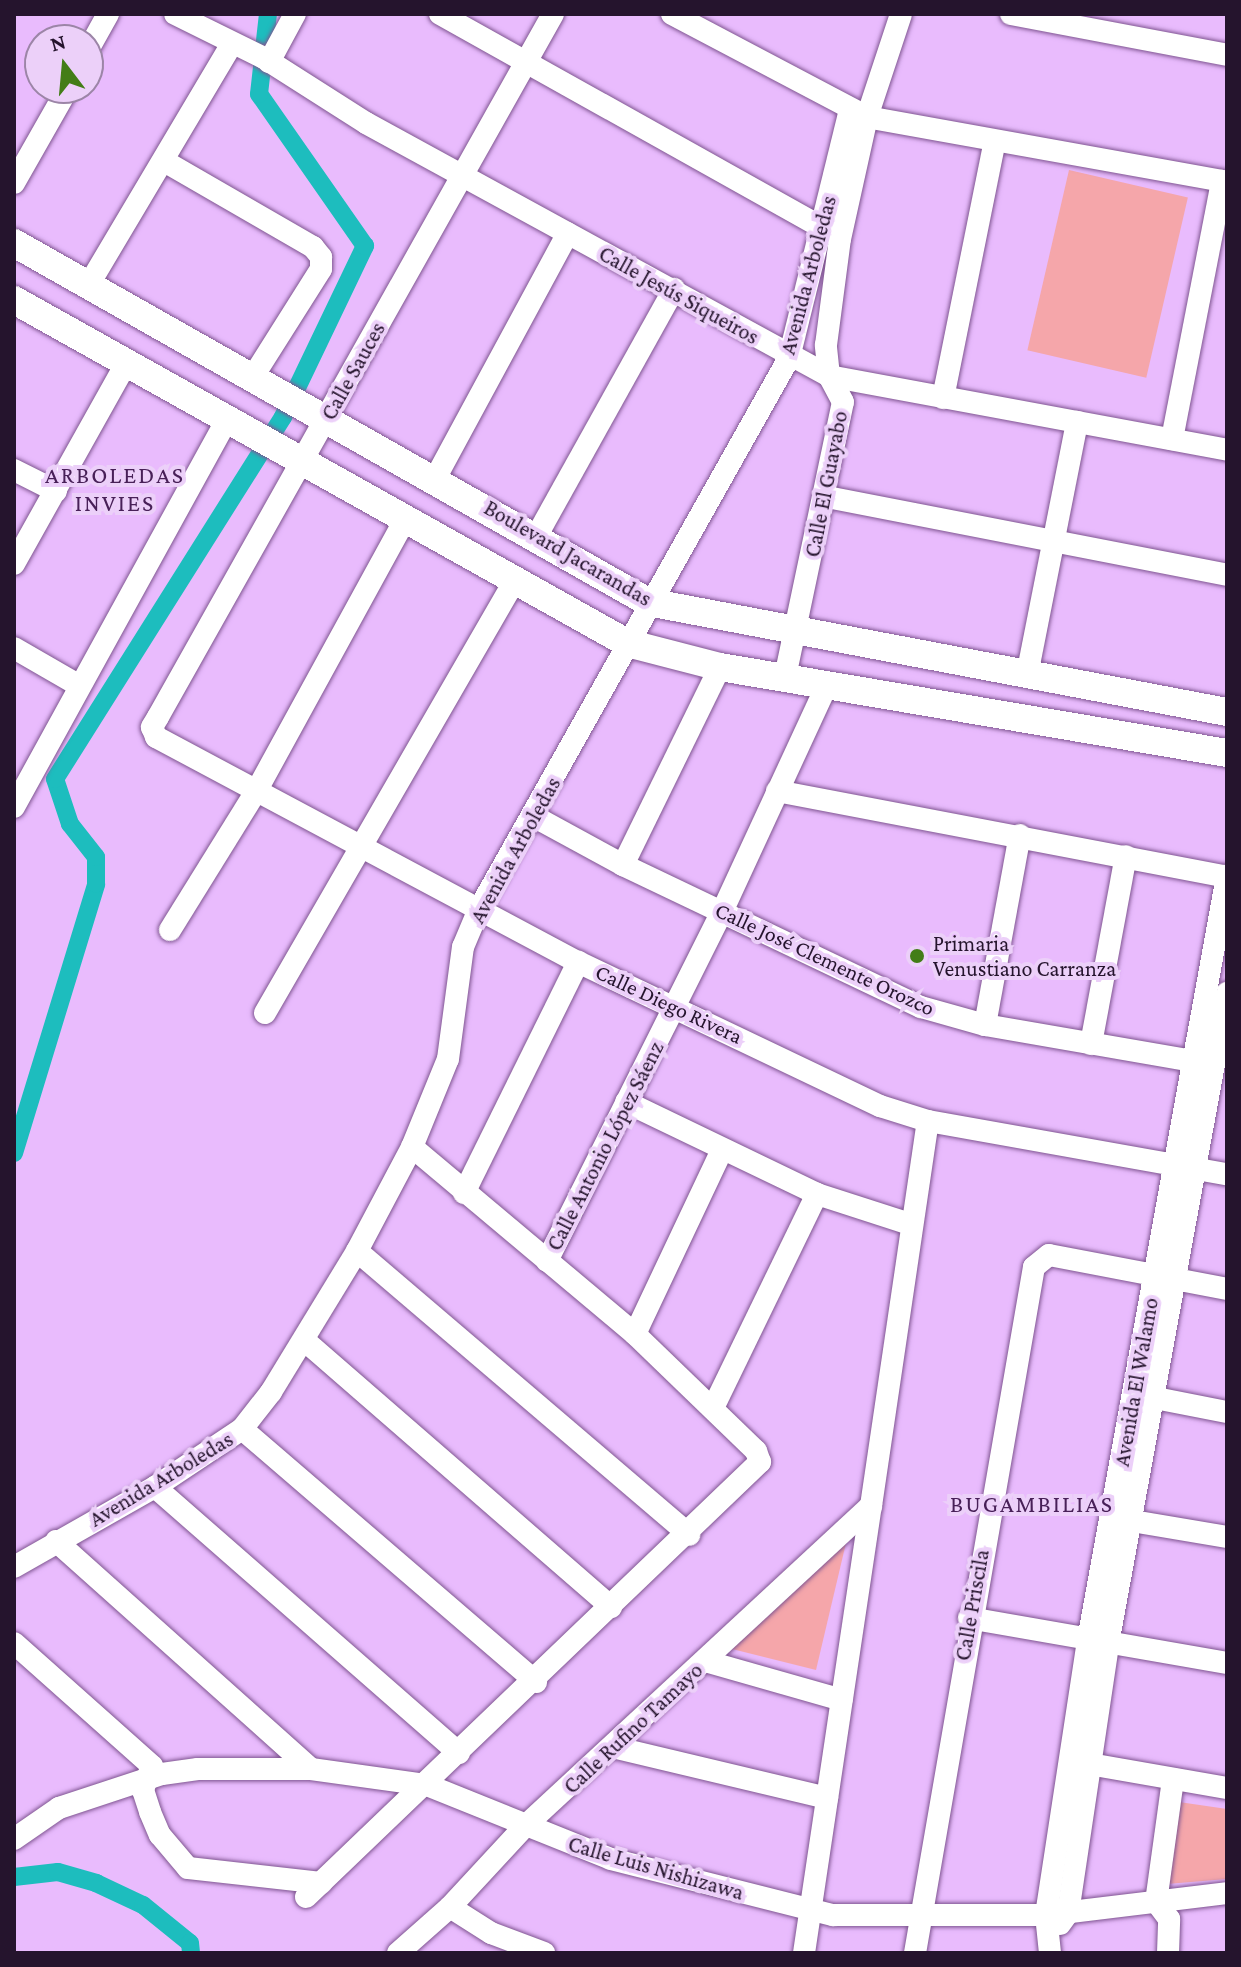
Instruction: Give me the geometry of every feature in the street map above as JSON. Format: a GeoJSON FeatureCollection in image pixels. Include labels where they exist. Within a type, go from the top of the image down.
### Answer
{"type":"FeatureCollection","features":[{"type":"Feature","properties":{"kind":"main road","name":"Boulevard Jacarandas"},"geometry":{"type":"LineString","coordinates":[[14,243],[277,392],[436,477],[648,602],[1227,712]]}},
{"type":"Feature","properties":{"kind":"main road"},"geometry":{"type":"LineString","coordinates":[[14,300],[228,418],[513,583],[627,643],[720,667],[1227,753]]}},
{"type":"Feature","properties":{"kind":"street","name":"Calle Jesús Siqueiros"},"geometry":{"type":"LineString","coordinates":[[175,14],[254,54],[462,177],[674,289],[789,358],[829,376],[1227,450]]}},
{"type":"Feature","properties":{"kind":"street"},"geometry":{"type":"LineString","coordinates":[[88,286],[164,161],[254,54],[295,14]]}},
{"type":"Feature","properties":{"kind":"street"},"geometry":{"type":"LineString","coordinates":[[440,14],[831,233]]}},
{"type":"Feature","properties":{"kind":"street","name":"Calle Sauces"},"geometry":{"type":"LineString","coordinates":[[152,727],[279,447],[315,413],[462,177],[553,14]]}},
{"type":"Feature","properties":{"kind":"street"},"geometry":{"type":"LineString","coordinates":[[672,14],[858,113],[1224,182],[1172,439]]}},
{"type":"Feature","properties":{"kind":"street","name":"Calle El Guayabo"},"geometry":{"type":"LineString","coordinates":[[785,677],[793,630],[827,497],[843,402],[829,376],[827,319],[831,233],[858,113],[901,14]]}},
{"type":"Feature","properties":{"kind":"street"},"geometry":{"type":"LineString","coordinates":[[1011,14],[1227,55]]}},
{"type":"Feature","properties":{"kind":"street"},"geometry":{"type":"LineString","coordinates":[[14,183],[59,104]]}},
{"type":"Feature","properties":{"kind":"street"},"geometry":{"type":"LineString","coordinates":[[943,398],[995,141]]}},
{"type":"Feature","properties":{"kind":"street"},"geometry":{"type":"LineString","coordinates":[[164,161],[313,247],[321,257],[321,269],[252,378]]}},
{"type":"Feature","properties":{"kind":"street"},"geometry":{"type":"LineString","coordinates":[[436,477],[568,233]]}},
{"type":"Feature","properties":{"kind":"street","name":"Avenida Arboledas"},"geometry":{"type":"LineString","coordinates":[[14,1567],[155,1487],[242,1429],[304,1340],[357,1251],[412,1147],[448,1059],[463,947],[479,909],[535,817],[648,602],[789,358],[831,233]]}},
{"type":"Feature","properties":{"kind":"street"},"geometry":{"type":"LineString","coordinates":[[536,537],[674,289]]}},
{"type":"Feature","properties":{"kind":"street"},"geometry":{"type":"LineString","coordinates":[[14,564],[127,362]]}},
{"type":"Feature","properties":{"kind":"street"},"geometry":{"type":"LineString","coordinates":[[14,807],[78,685],[228,418]]}},
{"type":"Feature","properties":{"kind":"street"},"geometry":{"type":"LineString","coordinates":[[1027,675],[1077,422]]}},
{"type":"Feature","properties":{"kind":"street"},"geometry":{"type":"LineString","coordinates":[[14,470],[56,491]]}},
{"type":"Feature","properties":{"kind":"street"},"geometry":{"type":"LineString","coordinates":[[827,497],[1055,539],[1227,575]]}},
{"type":"Feature","properties":{"kind":"street"},"geometry":{"type":"LineString","coordinates":[[170,930],[258,788],[405,519]]}},
{"type":"Feature","properties":{"kind":"street"},"geometry":{"type":"LineString","coordinates":[[265,1013],[513,583]]}},
{"type":"Feature","properties":{"kind":"street"},"geometry":{"type":"LineString","coordinates":[[14,648],[78,685]]}},
{"type":"Feature","properties":{"kind":"street"},"geometry":{"type":"LineString","coordinates":[[623,865],[720,667]]}},
{"type":"Feature","properties":{"kind":"street","name":"Calle Antonio López Sáenz"},"geometry":{"type":"LineString","coordinates":[[547,1261],[722,912],[828,683]]}},
{"type":"Feature","properties":{"kind":"street","name":"Calle Diego Rivera"},"geometry":{"type":"LineString","coordinates":[[152,727],[156,737],[258,788],[578,962],[880,1106],[928,1121],[1227,1174]]}},
{"type":"Feature","properties":{"kind":"street"},"geometry":{"type":"LineString","coordinates":[[777,791],[1227,876]]}},
{"type":"Feature","properties":{"kind":"street","name":"Calle José Clemente Orozco"},"geometry":{"type":"LineString","coordinates":[[535,817],[623,865],[921,1007],[985,1025],[1211,1064]]}},
{"type":"Feature","properties":{"kind":"street"},"geometry":{"type":"LineString","coordinates":[[985,1025],[1020,835]]}},
{"type":"Feature","properties":{"kind":"street"},"geometry":{"type":"LineString","coordinates":[[1091,1044],[1126,856]]}},
{"type":"Feature","properties":{"kind":"street","name":"Avenida El Walamo"},"geometry":{"type":"LineString","coordinates":[[1211,1064],[1227,876]]}},
{"type":"Feature","properties":{"kind":"street"},"geometry":{"type":"LineString","coordinates":[[464,1193],[578,962]]}},
{"type":"Feature","properties":{"kind":"street","name":"Avenida El Walamo"},"geometry":{"type":"LineString","coordinates":[[1054,1929],[1098,1642],[1185,1166],[1227,993]]}},
{"type":"Feature","properties":{"kind":"street"},"geometry":{"type":"LineString","coordinates":[[626,1102],[817,1194],[910,1224]]}},
{"type":"Feature","properties":{"kind":"street"},"geometry":{"type":"LineString","coordinates":[[804,1953],[910,1224],[928,1121]]}},
{"type":"Feature","properties":{"kind":"street"},"geometry":{"type":"LineString","coordinates":[[14,1643],[152,1766],[143,1790],[150,1812],[160,1835],[188,1868],[314,1890],[536,1682],[760,1462],[713,1408],[635,1334],[412,1147]]}},
{"type":"Feature","properties":{"kind":"street"},"geometry":{"type":"LineString","coordinates":[[635,1334],[722,1150]]}},
{"type":"Feature","properties":{"kind":"street"},"geometry":{"type":"LineString","coordinates":[[713,1408],[817,1194]]}},
{"type":"Feature","properties":{"kind":"street"},"geometry":{"type":"LineString","coordinates":[[357,1251],[689,1535]]}},
{"type":"Feature","properties":{"kind":"street","name":"Calle Priscila"},"geometry":{"type":"LineString","coordinates":[[915,1953],[969,1618],[1040,1259],[1049,1255],[1166,1276]]}},
{"type":"Feature","properties":{"kind":"street"},"geometry":{"type":"LineString","coordinates":[[1166,1276],[1227,1289]]}},
{"type":"Feature","properties":{"kind":"street"},"geometry":{"type":"LineString","coordinates":[[304,1340],[611,1607]]}},
{"type":"Feature","properties":{"kind":"street"},"geometry":{"type":"LineString","coordinates":[[1145,1396],[1227,1412]]}},
{"type":"Feature","properties":{"kind":"street"},"geometry":{"type":"LineString","coordinates":[[242,1429],[536,1682]]}},
{"type":"Feature","properties":{"kind":"street"},"geometry":{"type":"LineString","coordinates":[[155,1487],[459,1753]]}},
{"type":"Feature","properties":{"kind":"street","name":"Calle Rufino Tamayo"},"geometry":{"type":"LineString","coordinates":[[398,1953],[450,1907],[524,1827],[871,1506]]}},
{"type":"Feature","properties":{"kind":"street"},"geometry":{"type":"LineString","coordinates":[[1122,1519],[1227,1537]]}},
{"type":"Feature","properties":{"kind":"street"},"geometry":{"type":"LineString","coordinates":[[56,1541],[311,1769]]}},
{"type":"Feature","properties":{"kind":"street"},"geometry":{"type":"LineString","coordinates":[[969,1618],[1227,1663]]}},
{"type":"Feature","properties":{"kind":"street"},"geometry":{"type":"LineString","coordinates":[[705,1661],[842,1700]]}},
{"type":"Feature","properties":{"kind":"street"},"geometry":{"type":"LineString","coordinates":[[613,1747],[827,1798]]}},
{"type":"Feature","properties":{"kind":"street"},"geometry":{"type":"LineString","coordinates":[[1080,1762],[1227,1788]]}},
{"type":"Feature","properties":{"kind":"street","name":"Calle Luis Nishizawa"},"geometry":{"type":"LineString","coordinates":[[14,1839],[59,1808],[149,1778],[198,1769],[311,1769],[427,1785],[524,1827],[611,1859],[811,1910],[1054,1929],[1156,1902],[1227,1893]]}},
{"type":"Feature","properties":{"kind":"street"},"geometry":{"type":"LineString","coordinates":[[1168,1953],[1169,1919],[1156,1902],[1173,1779]]}},
{"type":"Feature","properties":{"kind":"street"},"geometry":{"type":"LineString","coordinates":[[450,1907],[491,1933],[544,1953]]}},
{"type":"Feature","properties":{"kind":"shaded area"},"geometry":{"type":"Polygon","coordinates":[[[1069,170],[1188,197],[1146,378],[1027,350],[1069,170]]]}},
{"type":"Feature","properties":{"kind":"shaded area"},"geometry":{"type":"Polygon","coordinates":[[[846,1543],[816,1670],[732,1649],[846,1543]]]}},
{"type":"Feature","properties":{"kind":"shaded area"},"geometry":{"type":"Polygon","coordinates":[[[1179,1802],[1227,1809],[1227,1879],[1167,1884],[1179,1802]]]}},
{"type":"Feature","properties":{"kind":"waterway"},"geometry":{"type":"LineString","coordinates":[[14,1153],[96,884],[96,857],[70,824],[55,779],[283,417],[365,246],[259,94],[268,14]]}},
{"type":"Feature","properties":{"kind":"waterway"},"geometry":{"type":"LineString","coordinates":[[14,1877],[58,1872],[96,1883],[143,1905],[190,1943],[191,1953]]}},
{"type":"Feature","properties":{"kind":"place","name":"Primaria Venustiano Carranza"},"geometry":{"type":"Point","coordinates":[917,956]}},
{"type":"Feature","properties":{"kind":"district","name":"ARBOLEDAS INVIES"},"geometry":{"type":"Point","coordinates":[115,489]}},
{"type":"Feature","properties":{"kind":"district","name":"BUGAMBILIAS"},"geometry":{"type":"Point","coordinates":[1032,1504]}}]}
